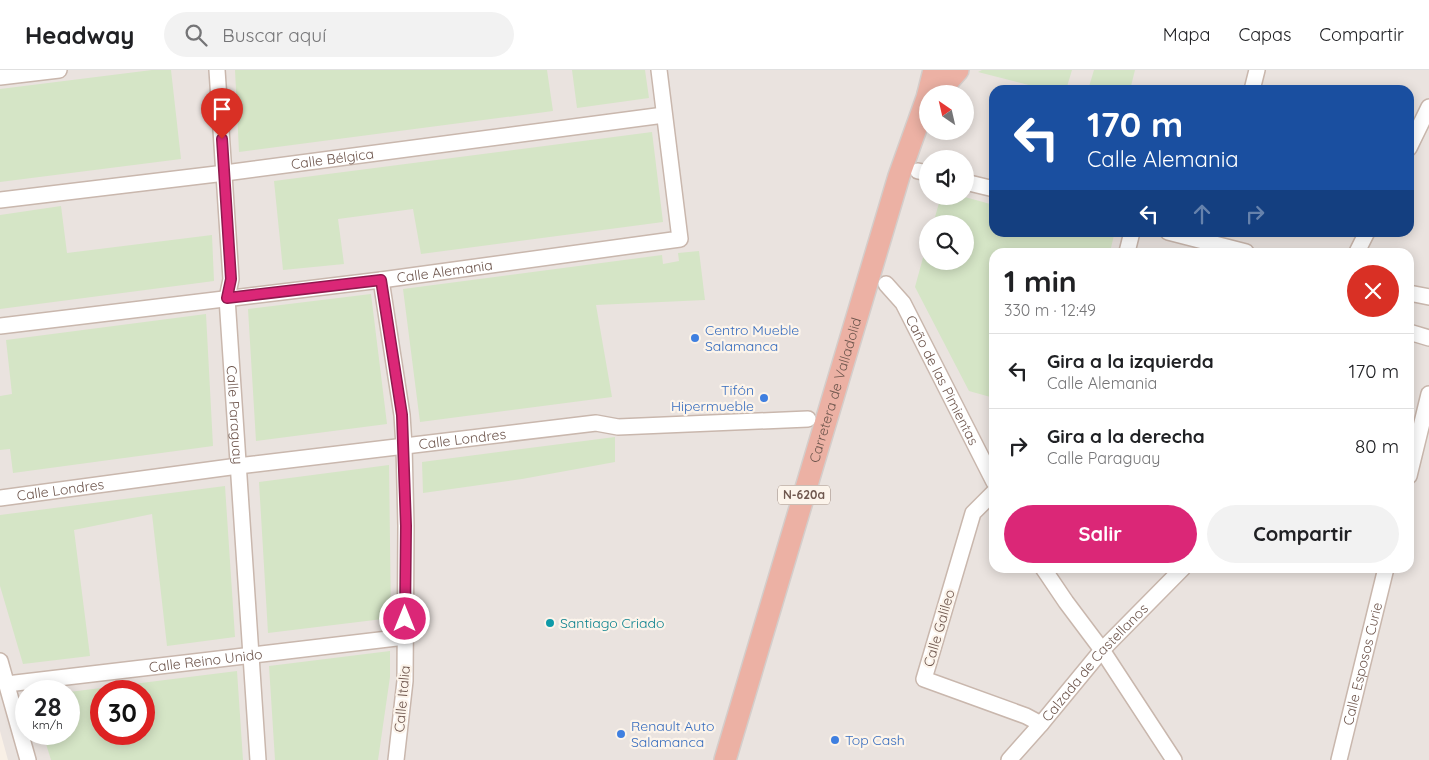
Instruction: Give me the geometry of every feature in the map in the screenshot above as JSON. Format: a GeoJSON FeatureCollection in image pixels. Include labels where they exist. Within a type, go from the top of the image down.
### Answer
{"type":"FeatureCollection","features":[{"type":"Feature","properties":{"kind":"highway","name":"Carretera de Valladolid"},"geometry":{"type":"LineString","coordinates":[[931,85],[934,70]]}},
{"type":"Feature","properties":{"kind":"highway","name":"Carretera de Valladolid"},"geometry":{"type":"LineString","coordinates":[[943,85],[958,70]]}},
{"type":"Feature","properties":{"kind":"highway","name":"Carretera de Valladolid"},"geometry":{"type":"LineString","coordinates":[[725,760],[899,176],[919,125]]}},
{"type":"Feature","properties":{"kind":"street"},"geometry":{"type":"LineString","coordinates":[[0,77],[59,70]]}},
{"type":"Feature","properties":{"kind":"street","name":"Calle Paraguay"},"geometry":{"type":"LineString","coordinates":[[217,70],[231,279],[227,298],[258,760]]}},
{"type":"Feature","properties":{"kind":"street"},"geometry":{"type":"LineString","coordinates":[[659,70],[664,115]]}},
{"type":"Feature","properties":{"kind":"street"},"geometry":{"type":"LineString","coordinates":[[1253,85],[1257,70]]}},
{"type":"Feature","properties":{"kind":"street"},"geometry":{"type":"LineString","coordinates":[[1414,138],[1429,107]]}},
{"type":"Feature","properties":{"kind":"street","name":"Calle Bélgica"},"geometry":{"type":"LineString","coordinates":[[0,200],[225,173],[664,115]]}},
{"type":"Feature","properties":{"kind":"street","name":"Calle Alemania"},"geometry":{"type":"LineString","coordinates":[[0,326],[381,280],[680,239],[664,115]]}},
{"type":"Feature","properties":{"kind":"street"},"geometry":{"type":"LineString","coordinates":[[974,184],[989,189]]}},
{"type":"Feature","properties":{"kind":"street"},"geometry":{"type":"LineString","coordinates":[[1216,238],[1237,248]]}},
{"type":"Feature","properties":{"kind":"street","name":"Calle Italia"},"geometry":{"type":"LineString","coordinates":[[381,280],[402,415],[404,446],[406,526],[405,681],[396,760]]}},
{"type":"Feature","properties":{"kind":"street","name":"Caño de las Pimientas"},"geometry":{"type":"LineString","coordinates":[[886,284],[903,303],[989,472]]}},
{"type":"Feature","properties":{"kind":"street"},"geometry":{"type":"LineString","coordinates":[[1414,294],[1429,298]]}},
{"type":"Feature","properties":{"kind":"street"},"geometry":{"type":"LineString","coordinates":[[1414,334],[1429,338]]}},
{"type":"Feature","properties":{"kind":"street"},"geometry":{"type":"LineString","coordinates":[[1414,456],[1429,394]]}},
{"type":"Feature","properties":{"kind":"street","name":"Calle Londres"},"geometry":{"type":"LineString","coordinates":[[0,498],[238,466],[596,423],[618,427],[808,419]]}},
{"type":"Feature","properties":{"kind":"street","name":"Calle Galileo"},"geometry":{"type":"LineString","coordinates":[[989,497],[973,513],[924,679],[1026,716],[1041,724]]}},
{"type":"Feature","properties":{"kind":"street"},"geometry":{"type":"LineString","coordinates":[[1047,573],[1066,602],[1102,650],[1174,760]]}},
{"type":"Feature","properties":{"kind":"street","name":"Calzada de Castellanos"},"geometry":{"type":"LineString","coordinates":[[1009,760],[1102,650],[1178,573]]}},
{"type":"Feature","properties":{"kind":"street","name":"Calle Esposos Curie"},"geometry":{"type":"LineString","coordinates":[[1339,760],[1385,573]]}},
{"type":"Feature","properties":{"kind":"street","name":"Calle Reino Unido"},"geometry":{"type":"LineString","coordinates":[[7,684],[405,637]]}},
{"type":"Feature","properties":{"kind":"street"},"geometry":{"type":"LineString","coordinates":[[0,661],[28,760]]}},
{"type":"Feature","properties":{"kind":"shaded area"},"geometry":{"type":"Polygon","coordinates":[[[0,70],[1429,70],[1429,760],[8,760],[0,731],[0,70]]]}},
{"type":"Feature","properties":{"kind":"green space"},"geometry":{"type":"Polygon","coordinates":[[[152,70],[171,70],[181,159],[0,182],[0,89],[152,70]]]}},
{"type":"Feature","properties":{"kind":"green space"},"geometry":{"type":"Polygon","coordinates":[[[235,70],[547,70],[553,111],[239,152],[235,70]]]}},
{"type":"Feature","properties":{"kind":"green space"},"geometry":{"type":"Polygon","coordinates":[[[572,70],[645,70],[649,98],[577,108],[572,70]]]}},
{"type":"Feature","properties":{"kind":"green space"},"geometry":{"type":"Polygon","coordinates":[[[982,70],[1072,70],[1068,85],[1029,85],[978,72],[982,70]]]}},
{"type":"Feature","properties":{"kind":"green space"},"geometry":{"type":"Polygon","coordinates":[[[1094,70],[1135,70],[1131,85],[1090,85],[1094,70]]]}},
{"type":"Feature","properties":{"kind":"green space"},"geometry":{"type":"Polygon","coordinates":[[[652,132],[663,222],[421,254],[413,209],[338,219],[344,264],[283,270],[274,181],[652,132]]]}},
{"type":"Feature","properties":{"kind":"green space"},"geometry":{"type":"Polygon","coordinates":[[[974,200],[989,204],[989,237],[1114,237],[1111,248],[989,248],[989,397],[969,391],[915,287],[920,270],[974,270],[974,215],[936,215],[938,205],[974,205],[974,200]]]}},
{"type":"Feature","properties":{"kind":"green space"},"geometry":{"type":"Polygon","coordinates":[[[61,206],[67,253],[212,235],[214,281],[0,309],[0,215],[61,206]]]}},
{"type":"Feature","properties":{"kind":"green space"},"geometry":{"type":"Polygon","coordinates":[[[699,251],[705,300],[596,305],[612,397],[420,422],[403,289],[662,255],[663,264],[679,261],[678,253],[699,251]]]}},
{"type":"Feature","properties":{"kind":"green space"},"geometry":{"type":"Polygon","coordinates":[[[371,294],[387,424],[256,441],[248,309],[371,294]]]}},
{"type":"Feature","properties":{"kind":"green space"},"geometry":{"type":"Polygon","coordinates":[[[206,314],[213,446],[13,473],[10,449],[0,450],[0,396],[12,394],[6,340],[206,314]]]}},
{"type":"Feature","properties":{"kind":"green space"},"geometry":{"type":"Polygon","coordinates":[[[615,437],[615,462],[522,479],[423,493],[422,462],[615,437]]]}},
{"type":"Feature","properties":{"kind":"green space"},"geometry":{"type":"Polygon","coordinates":[[[389,465],[391,618],[268,633],[259,482],[389,465]]]}},
{"type":"Feature","properties":{"kind":"green space"},"geometry":{"type":"Polygon","coordinates":[[[225,486],[235,637],[167,646],[152,514],[74,530],[90,656],[23,664],[0,586],[0,515],[225,486]]]}},
{"type":"Feature","properties":{"kind":"green space"},"geometry":{"type":"Polygon","coordinates":[[[390,651],[390,677],[378,760],[275,760],[269,666],[390,651]]]}},
{"type":"Feature","properties":{"kind":"green space"},"geometry":{"type":"Polygon","coordinates":[[[237,671],[243,760],[51,760],[46,745],[80,745],[80,691],[90,689],[90,745],[155,745],[155,681],[237,671]]]}},
{"type":"Feature","properties":{"kind":"place","name":"Centro Mueble Salamanca"},"geometry":{"type":"Point","coordinates":[695,338]}},
{"type":"Feature","properties":{"kind":"place","name":"Tifón Hipermueble"},"geometry":{"type":"Point","coordinates":[764,398]}},
{"type":"Feature","properties":{"kind":"place","name":"Santiago Criado"},"geometry":{"type":"Point","coordinates":[550,623]}},
{"type":"Feature","properties":{"kind":"place","name":"Renault Auto Salamanca"},"geometry":{"type":"Point","coordinates":[621,734]}},
{"type":"Feature","properties":{"kind":"place","name":"Top Cash"},"geometry":{"type":"Point","coordinates":[835,740]}},
{"type":"Feature","properties":{"kind":"route"},"geometry":{"type":"LineString","coordinates":[[222,139],[231,279],[227,298],[381,280],[402,415],[406,526],[405,619]]}}]}
